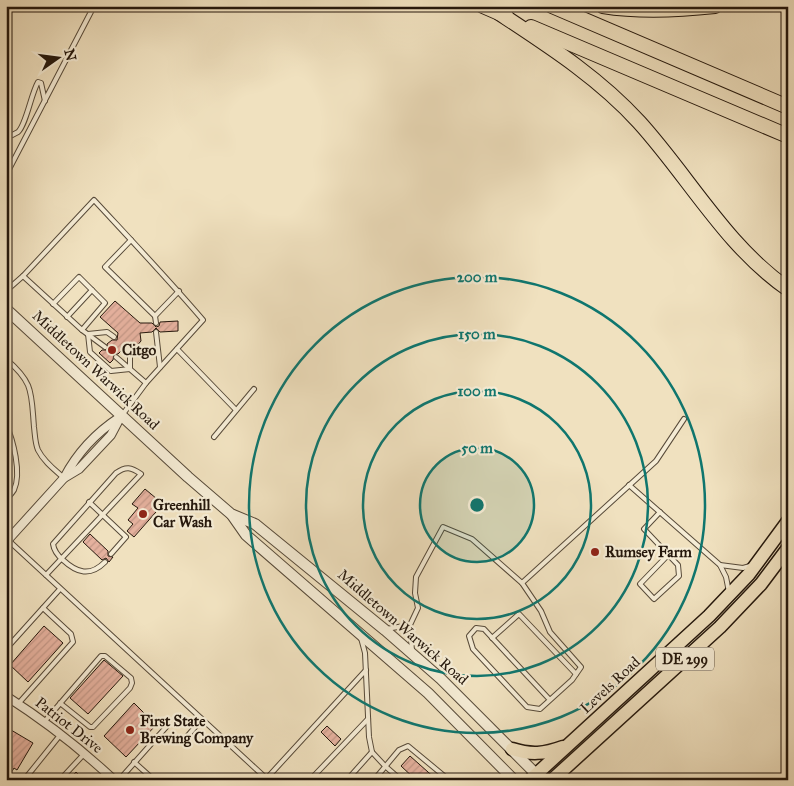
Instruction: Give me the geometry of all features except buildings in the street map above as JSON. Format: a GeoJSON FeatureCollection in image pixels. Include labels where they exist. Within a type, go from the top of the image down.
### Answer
{"type":"FeatureCollection","features":[{"type":"Feature","properties":{"kind":"highway"},"geometry":{"type":"LineString","coordinates":[[483,6],[788,136]]}},
{"type":"Feature","properties":{"kind":"highway"},"geometry":{"type":"LineString","coordinates":[[552,6],[788,106]]}},
{"type":"Feature","properties":{"kind":"highway"},"geometry":{"type":"LineString","coordinates":[[603,6],[669,10],[715,6]]}},
{"type":"Feature","properties":{"kind":"highway"},"geometry":{"type":"LineString","coordinates":[[499,13],[584,71],[623,105],[657,143],[743,250],[760,267],[788,289]]}},
{"type":"Feature","properties":{"kind":"main road","name":"Levels Road"},"geometry":{"type":"LineString","coordinates":[[536,778],[729,596],[756,565],[788,521]]}},
{"type":"Feature","properties":{"kind":"main road","name":"Levels Road"},"geometry":{"type":"LineString","coordinates":[[552,780],[720,627],[761,584],[788,548]]}},
{"type":"Feature","properties":{"kind":"main road"},"geometry":{"type":"LineString","coordinates":[[512,749],[536,754],[570,744]]}},
{"type":"Feature","properties":{"kind":"main road","name":"DE 299"},"geometry":{"type":"LineString","coordinates":[[566,780],[574,761]]}},
{"type":"Feature","properties":{"kind":"street","name":"Middletown Warwick Road"},"geometry":{"type":"LineString","coordinates":[[6,310],[188,477],[232,514],[246,535],[428,693],[514,780]]}},
{"type":"Feature","properties":{"kind":"street"},"geometry":{"type":"LineString","coordinates":[[7,541],[64,478],[72,462],[104,428],[121,416]]}},
{"type":"Feature","properties":{"kind":"street","name":"Middletown Warwick Road"},"geometry":{"type":"LineString","coordinates":[[232,514],[255,524],[442,679],[512,749],[536,778]]}},
{"type":"Feature","properties":{"kind":"street","name":"Patriot Drive"},"geometry":{"type":"LineString","coordinates":[[6,696],[45,721],[85,752],[114,780]]}},
{"type":"Feature","properties":{"kind":"lane"},"geometry":{"type":"LineString","coordinates":[[6,175],[94,6]]}},
{"type":"Feature","properties":{"kind":"lane"},"geometry":{"type":"LineString","coordinates":[[6,137],[17,132],[22,126],[38,82],[41,83],[45,101]]}},
{"type":"Feature","properties":{"kind":"lane"},"geometry":{"type":"LineString","coordinates":[[6,291],[23,276],[94,200],[203,320],[146,383],[121,416]]}},
{"type":"Feature","properties":{"kind":"lane"},"geometry":{"type":"LineString","coordinates":[[131,240],[105,266],[155,316],[156,322]]}},
{"type":"Feature","properties":{"kind":"lane"},"geometry":{"type":"LineString","coordinates":[[23,276],[82,330],[105,347]]}},
{"type":"Feature","properties":{"kind":"lane"},"geometry":{"type":"LineString","coordinates":[[53,304],[79,277],[106,302],[82,330]]}},
{"type":"Feature","properties":{"kind":"lane"},"geometry":{"type":"LineString","coordinates":[[67,317],[92,290]]}},
{"type":"Feature","properties":{"kind":"lane"},"geometry":{"type":"LineString","coordinates":[[155,316],[178,291]]}},
{"type":"Feature","properties":{"kind":"lane"},"geometry":{"type":"LineString","coordinates":[[88,334],[107,332],[114,337]]}},
{"type":"Feature","properties":{"kind":"lane"},"geometry":{"type":"LineString","coordinates":[[156,332],[160,368]]}},
{"type":"Feature","properties":{"kind":"lane"},"geometry":{"type":"LineString","coordinates":[[88,334],[90,352],[111,370],[130,370]]}},
{"type":"Feature","properties":{"kind":"lane"},"geometry":{"type":"LineString","coordinates":[[125,347],[130,352],[130,370]]}},
{"type":"Feature","properties":{"kind":"lane"},"geometry":{"type":"LineString","coordinates":[[177,349],[236,410]]}},
{"type":"Feature","properties":{"kind":"lane"},"geometry":{"type":"LineString","coordinates":[[116,357],[146,383]]}},
{"type":"Feature","properties":{"kind":"lane"},"geometry":{"type":"LineString","coordinates":[[6,359],[20,371],[27,382],[31,395],[38,448],[46,461],[64,478]]}},
{"type":"Feature","properties":{"kind":"lane"},"geometry":{"type":"LineString","coordinates":[[214,437],[254,389]]}},
{"type":"Feature","properties":{"kind":"lane"},"geometry":{"type":"LineString","coordinates":[[522,583],[656,461],[684,419]]}},
{"type":"Feature","properties":{"kind":"lane"},"geometry":{"type":"LineString","coordinates":[[6,424],[15,449],[17,470],[14,490],[6,499]]}},
{"type":"Feature","properties":{"kind":"lane"},"geometry":{"type":"LineString","coordinates":[[46,575],[61,559],[103,514],[141,474],[132,468],[124,468],[116,473],[53,544],[54,551],[61,559],[74,570],[89,572],[105,562]]}},
{"type":"Feature","properties":{"kind":"lane"},"geometry":{"type":"LineString","coordinates":[[629,485],[720,565],[726,577],[729,596]]}},
{"type":"Feature","properties":{"kind":"lane"},"geometry":{"type":"LineString","coordinates":[[90,502],[126,537],[111,554]]}},
{"type":"Feature","properties":{"kind":"lane"},"geometry":{"type":"LineString","coordinates":[[660,512],[644,529],[678,565],[679,576],[654,599],[640,584],[668,555]]}},
{"type":"Feature","properties":{"kind":"lane"},"geometry":{"type":"LineString","coordinates":[[412,654],[410,625],[418,608],[415,593],[416,577],[443,526],[472,539],[522,583],[541,611],[550,632],[581,667],[572,680],[550,700],[540,709],[527,707],[473,649],[469,636],[476,628],[484,629],[550,700]]}},
{"type":"Feature","properties":{"kind":"lane"},"geometry":{"type":"LineString","coordinates":[[7,541],[268,779],[366,670]]}},
{"type":"Feature","properties":{"kind":"lane"},"geometry":{"type":"LineString","coordinates":[[720,565],[743,568],[756,565]]}},
{"type":"Feature","properties":{"kind":"lane"},"geometry":{"type":"LineString","coordinates":[[6,649],[60,589]]}},
{"type":"Feature","properties":{"kind":"lane"},"geometry":{"type":"LineString","coordinates":[[18,704],[73,642],[72,634],[43,608]]}},
{"type":"Feature","properties":{"kind":"lane"},"geometry":{"type":"LineString","coordinates":[[492,638],[519,614],[576,674]]}},
{"type":"Feature","properties":{"kind":"lane"},"geometry":{"type":"LineString","coordinates":[[385,630],[410,625]]}},
{"type":"Feature","properties":{"kind":"lane"},"geometry":{"type":"LineString","coordinates":[[358,631],[364,646],[369,737],[372,752],[401,780]]}},
{"type":"Feature","properties":{"kind":"lane"},"geometry":{"type":"LineString","coordinates":[[45,721],[60,703],[101,656],[106,656],[131,678],[130,688],[93,727],[90,727],[60,703]]}},
{"type":"Feature","properties":{"kind":"lane"},"geometry":{"type":"LineString","coordinates":[[184,740],[202,719]]}},
{"type":"Feature","properties":{"kind":"lane"},"geometry":{"type":"LineString","coordinates":[[310,780],[368,719]]}},
{"type":"Feature","properties":{"kind":"lane"},"geometry":{"type":"LineString","coordinates":[[119,780],[168,725]]}},
{"type":"Feature","properties":{"kind":"lane"},"geometry":{"type":"LineString","coordinates":[[24,780],[61,734]]}},
{"type":"Feature","properties":{"kind":"lane"},"geometry":{"type":"LineString","coordinates":[[374,780],[399,750],[408,746],[449,780]]}},
{"type":"Feature","properties":{"kind":"lane"},"geometry":{"type":"LineString","coordinates":[[60,780],[85,752]]}},
{"type":"Feature","properties":{"kind":"lane"},"geometry":{"type":"LineString","coordinates":[[347,780],[372,752]]}},
{"type":"Feature","properties":{"kind":"lane"},"geometry":{"type":"LineString","coordinates":[[134,762],[154,780]]}},
{"type":"Feature","properties":{"kind":"place","name":"Citgo"},"geometry":{"type":"Point","coordinates":[112,350]}},
{"type":"Feature","properties":{"kind":"place","name":"Greenhill Car Wash"},"geometry":{"type":"Point","coordinates":[143,514]}},
{"type":"Feature","properties":{"kind":"place","name":"Rumsey Farm"},"geometry":{"type":"Point","coordinates":[595,552]}},
{"type":"Feature","properties":{"kind":"place","name":"First State Brewing Company"},"geometry":{"type":"Point","coordinates":[130,730]}}]}
